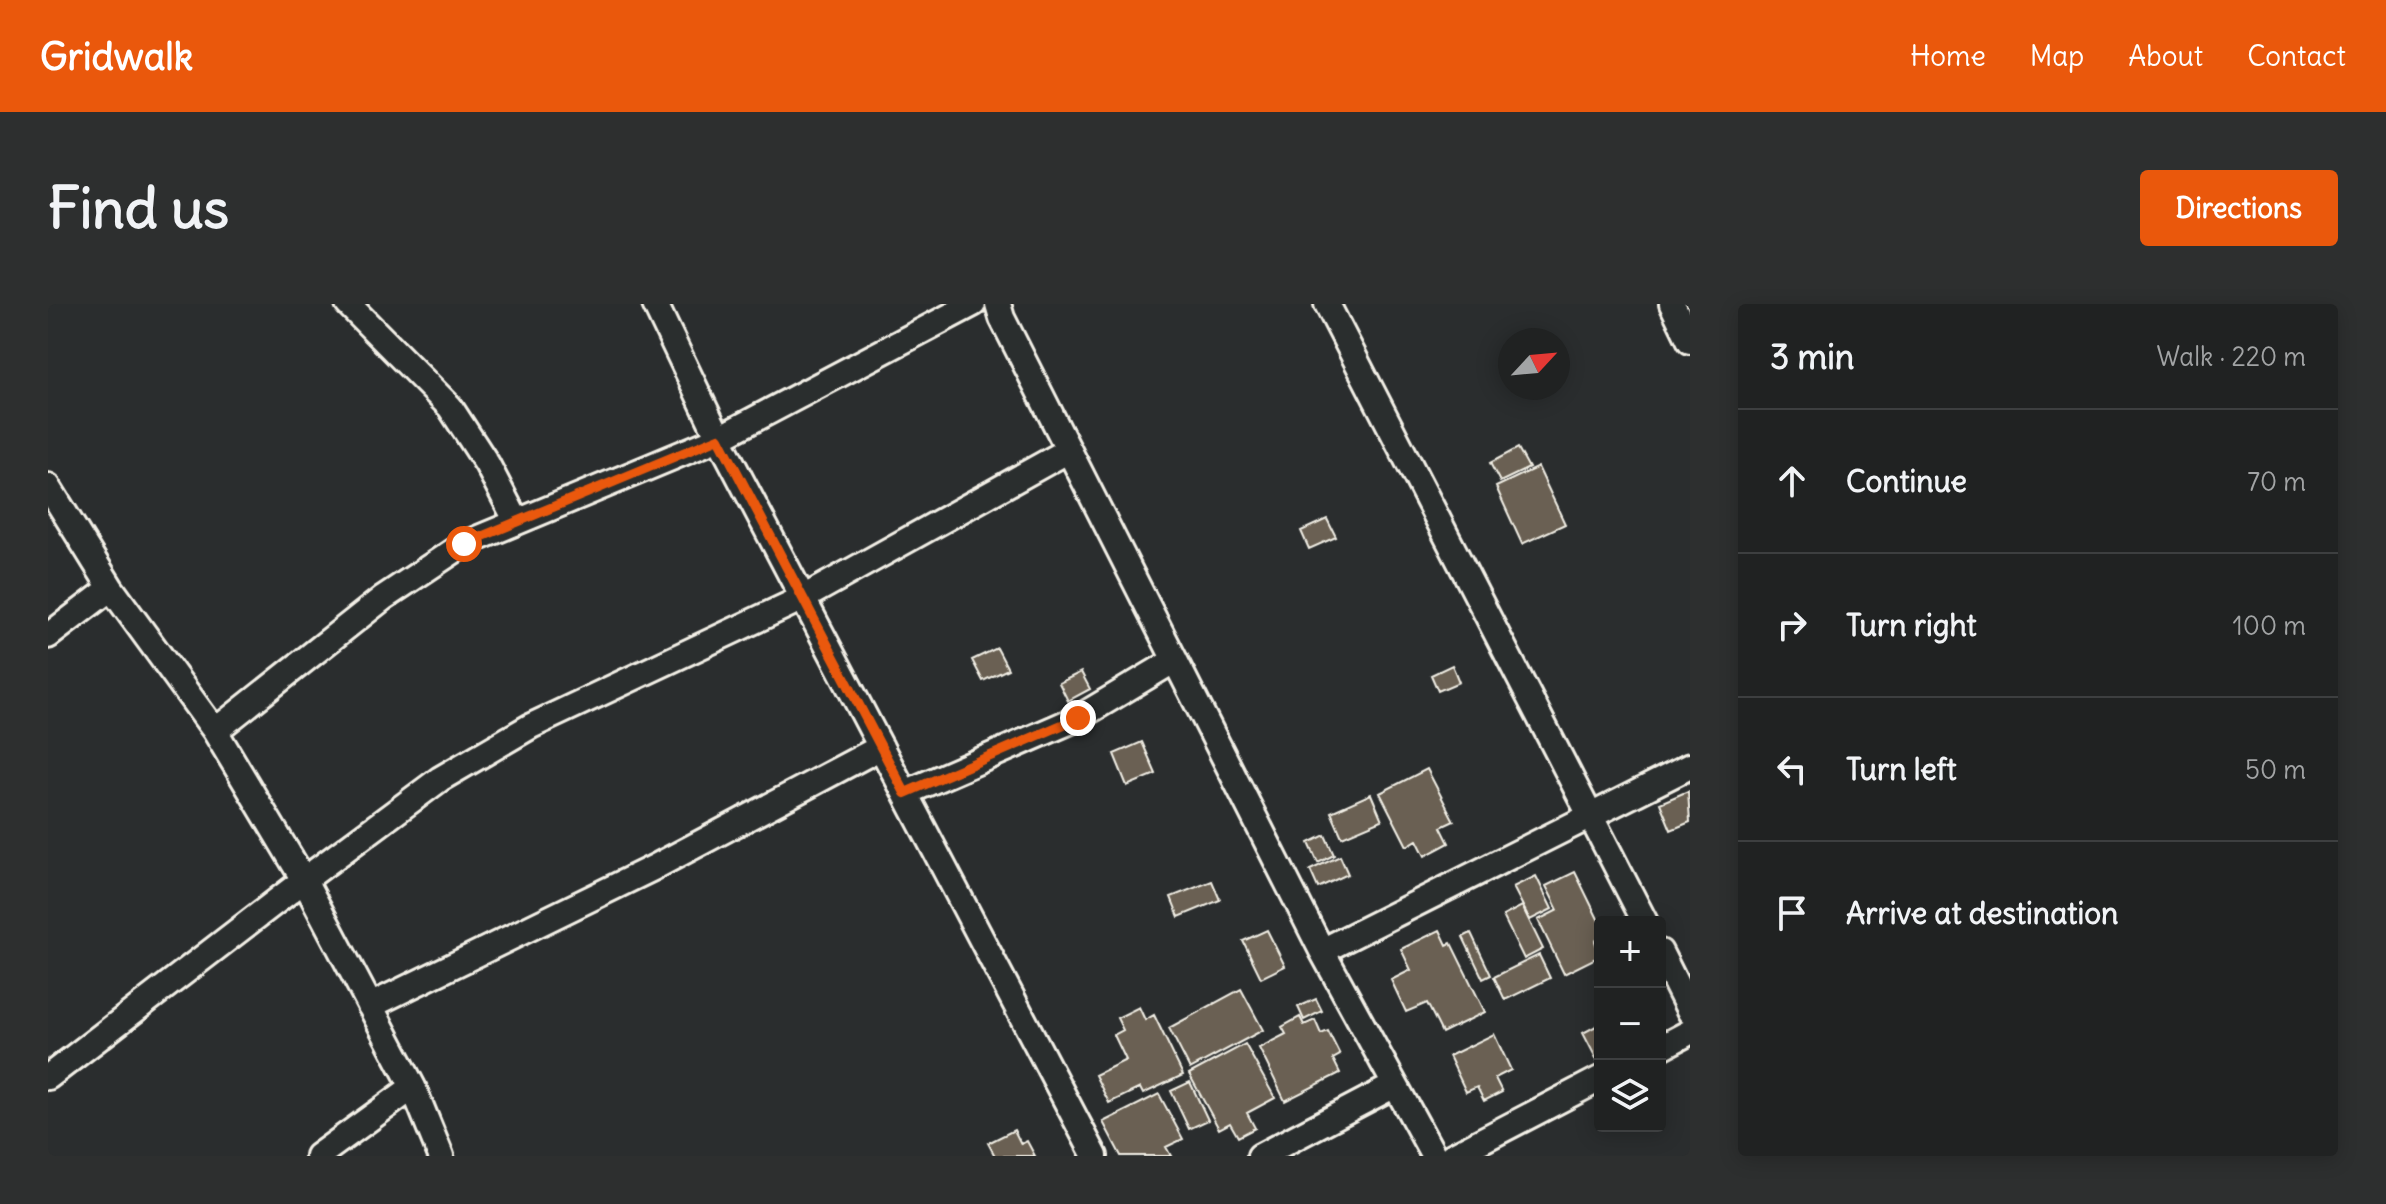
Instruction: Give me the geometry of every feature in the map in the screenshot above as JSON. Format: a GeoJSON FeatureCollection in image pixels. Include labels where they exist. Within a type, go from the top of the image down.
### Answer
{"type":"FeatureCollection","features":[{"type":"Feature","properties":{"kind":"street"},"geometry":{"type":"LineString","coordinates":[[348,304],[450,407],[487,464],[517,522]]}},
{"type":"Feature","properties":{"kind":"street"},"geometry":{"type":"LineString","coordinates":[[655,304],[719,438],[1095,1156]]}},
{"type":"Feature","properties":{"kind":"street"},"geometry":{"type":"LineString","coordinates":[[215,731],[383,598],[464,544],[719,438],[973,304]]}},
{"type":"Feature","properties":{"kind":"street"},"geometry":{"type":"LineString","coordinates":[[998,304],[1322,951],[1434,1156]]}},
{"type":"Feature","properties":{"kind":"street"},"geometry":{"type":"LineString","coordinates":[[1327,304],[1642,916]]}},
{"type":"Feature","properties":{"kind":"street"},"geometry":{"type":"LineString","coordinates":[[1672,304],[1690,341]]}},
{"type":"Feature","properties":{"kind":"street"},"geometry":{"type":"LineString","coordinates":[[48,1077],[440,779],[531,726],[803,598],[1069,450]]}},
{"type":"Feature","properties":{"kind":"street"},"geometry":{"type":"LineString","coordinates":[[48,486],[111,588],[215,731],[304,880],[413,1087],[441,1156]]}},
{"type":"Feature","properties":{"kind":"street"},"geometry":{"type":"LineString","coordinates":[[48,636],[111,588]]}},
{"type":"Feature","properties":{"kind":"street"},"geometry":{"type":"LineString","coordinates":[[905,793],[1078,718],[1175,660]]}},
{"type":"Feature","properties":{"kind":"street"},"geometry":{"type":"LineString","coordinates":[[370,1006],[653,868],[881,747]]}},
{"type":"Feature","properties":{"kind":"street"},"geometry":{"type":"LineString","coordinates":[[1322,951],[1690,766]]}},
{"type":"Feature","properties":{"kind":"street"},"geometry":{"type":"LineString","coordinates":[[1666,964],[1690,1012]]}},
{"type":"Feature","properties":{"kind":"street"},"geometry":{"type":"LineString","coordinates":[[1666,1045],[1690,1032]]}},
{"type":"Feature","properties":{"kind":"street"},"geometry":{"type":"LineString","coordinates":[[1452,1156],[1594,1082]]}},
{"type":"Feature","properties":{"kind":"street"},"geometry":{"type":"LineString","coordinates":[[1260,1156],[1395,1085]]}},
{"type":"Feature","properties":{"kind":"street"},"geometry":{"type":"LineString","coordinates":[[318,1156],[413,1087]]}},
{"type":"Feature","properties":{"kind":"building"},"geometry":{"type":"Polygon","coordinates":[[[1518,448],[1529,468],[1500,482],[1490,463],[1518,448]]]}},
{"type":"Feature","properties":{"kind":"building"},"geometry":{"type":"Polygon","coordinates":[[[1538,467],[1565,524],[1522,544],[1496,487],[1538,467]]]}},
{"type":"Feature","properties":{"kind":"building"},"geometry":{"type":"Polygon","coordinates":[[[1327,519],[1336,537],[1309,549],[1301,531],[1327,519]]]}},
{"type":"Feature","properties":{"kind":"building"},"geometry":{"type":"Polygon","coordinates":[[[997,648],[1008,669],[983,681],[972,660],[997,648]]]}},
{"type":"Feature","properties":{"kind":"building"},"geometry":{"type":"Polygon","coordinates":[[[1452,665],[1459,682],[1438,691],[1431,675],[1452,665]]]}},
{"type":"Feature","properties":{"kind":"building"},"geometry":{"type":"Polygon","coordinates":[[[1081,672],[1090,689],[1068,701],[1059,683],[1081,672]]]}},
{"type":"Feature","properties":{"kind":"building"},"geometry":{"type":"Polygon","coordinates":[[[1142,742],[1156,774],[1127,786],[1114,754],[1142,742]]]}},
{"type":"Feature","properties":{"kind":"building"},"geometry":{"type":"Polygon","coordinates":[[[1427,769],[1454,821],[1441,827],[1449,843],[1425,856],[1417,840],[1407,846],[1380,793],[1427,769]]]}},
{"type":"Feature","properties":{"kind":"building"},"geometry":{"type":"Polygon","coordinates":[[[1688,791],[1690,822],[1671,830],[1660,803],[1688,791]]]}},
{"type":"Feature","properties":{"kind":"building"},"geometry":{"type":"Polygon","coordinates":[[[1371,794],[1382,820],[1342,837],[1331,812],[1371,794]]]}},
{"type":"Feature","properties":{"kind":"building"},"geometry":{"type":"Polygon","coordinates":[[[1325,835],[1334,855],[1318,863],[1309,843],[1325,835]]]}},
{"type":"Feature","properties":{"kind":"building"},"geometry":{"type":"Polygon","coordinates":[[[1340,856],[1348,874],[1318,888],[1310,870],[1340,856]]]}},
{"type":"Feature","properties":{"kind":"building"},"geometry":{"type":"Polygon","coordinates":[[[1575,872],[1597,916],[1594,916],[1594,959],[1564,974],[1538,920],[1558,910],[1546,886],[1575,872]]]}},
{"type":"Feature","properties":{"kind":"building"},"geometry":{"type":"Polygon","coordinates":[[[1536,876],[1552,909],[1530,920],[1513,887],[1536,876]]]}},
{"type":"Feature","properties":{"kind":"building"},"geometry":{"type":"Polygon","coordinates":[[[1212,881],[1220,900],[1179,917],[1171,897],[1212,881]]]}},
{"type":"Feature","properties":{"kind":"building"},"geometry":{"type":"Polygon","coordinates":[[[1522,906],[1543,949],[1524,959],[1503,916],[1522,906]]]}},
{"type":"Feature","properties":{"kind":"building"},"geometry":{"type":"Polygon","coordinates":[[[1267,930],[1285,966],[1261,978],[1243,941],[1267,930]]]}},
{"type":"Feature","properties":{"kind":"building"},"geometry":{"type":"Polygon","coordinates":[[[1440,930],[1447,945],[1451,943],[1485,1012],[1442,1033],[1427,1003],[1406,1012],[1391,980],[1411,970],[1401,949],[1440,930]]]}},
{"type":"Feature","properties":{"kind":"building"},"geometry":{"type":"Polygon","coordinates":[[[1471,933],[1491,975],[1483,979],[1463,937],[1471,933]]]}},
{"type":"Feature","properties":{"kind":"building"},"geometry":{"type":"Polygon","coordinates":[[[1539,955],[1550,978],[1505,1000],[1494,977],[1539,955]]]}},
{"type":"Feature","properties":{"kind":"building"},"geometry":{"type":"Polygon","coordinates":[[[1241,989],[1263,1030],[1190,1069],[1169,1028],[1241,989]]]}},
{"type":"Feature","properties":{"kind":"building"},"geometry":{"type":"Polygon","coordinates":[[[1316,999],[1322,1011],[1304,1020],[1298,1007],[1316,999]]]}},
{"type":"Feature","properties":{"kind":"building"},"geometry":{"type":"Polygon","coordinates":[[[1139,1007],[1145,1020],[1154,1015],[1183,1075],[1143,1094],[1140,1088],[1109,1103],[1095,1075],[1126,1060],[1114,1035],[1123,1030],[1117,1018],[1139,1007]]]}},
{"type":"Feature","properties":{"kind":"building"},"geometry":{"type":"Polygon","coordinates":[[[1300,1017],[1304,1025],[1315,1020],[1321,1034],[1328,1031],[1340,1055],[1333,1059],[1340,1073],[1285,1101],[1259,1048],[1286,1034],[1282,1027],[1300,1017]]]}},
{"type":"Feature","properties":{"kind":"building"},"geometry":{"type":"Polygon","coordinates":[[[1594,1027],[1594,1054],[1583,1033],[1594,1027]]]}},
{"type":"Feature","properties":{"kind":"building"},"geometry":{"type":"Polygon","coordinates":[[[1494,1034],[1511,1070],[1495,1078],[1502,1092],[1484,1101],[1477,1087],[1466,1092],[1449,1056],[1494,1034]]]}},
{"type":"Feature","properties":{"kind":"building"},"geometry":{"type":"Polygon","coordinates":[[[1245,1044],[1275,1098],[1247,1113],[1255,1128],[1238,1137],[1230,1123],[1219,1129],[1189,1074],[1245,1044]]]}},
{"type":"Feature","properties":{"kind":"building"},"geometry":{"type":"Polygon","coordinates":[[[1190,1082],[1208,1120],[1189,1129],[1171,1091],[1190,1082]]]}},
{"type":"Feature","properties":{"kind":"building"},"geometry":{"type":"Polygon","coordinates":[[[1159,1094],[1183,1139],[1166,1147],[1171,1156],[1121,1156],[1103,1122],[1159,1094]]]}},
{"type":"Feature","properties":{"kind":"building"},"geometry":{"type":"Polygon","coordinates":[[[1014,1130],[1021,1144],[1027,1141],[1035,1156],[995,1156],[988,1143],[1014,1130]]]}},
{"type":"Feature","properties":{"kind":"route"},"geometry":{"type":"LineString","coordinates":[[464,544],[719,438],[905,793],[1078,718]]}}]}
